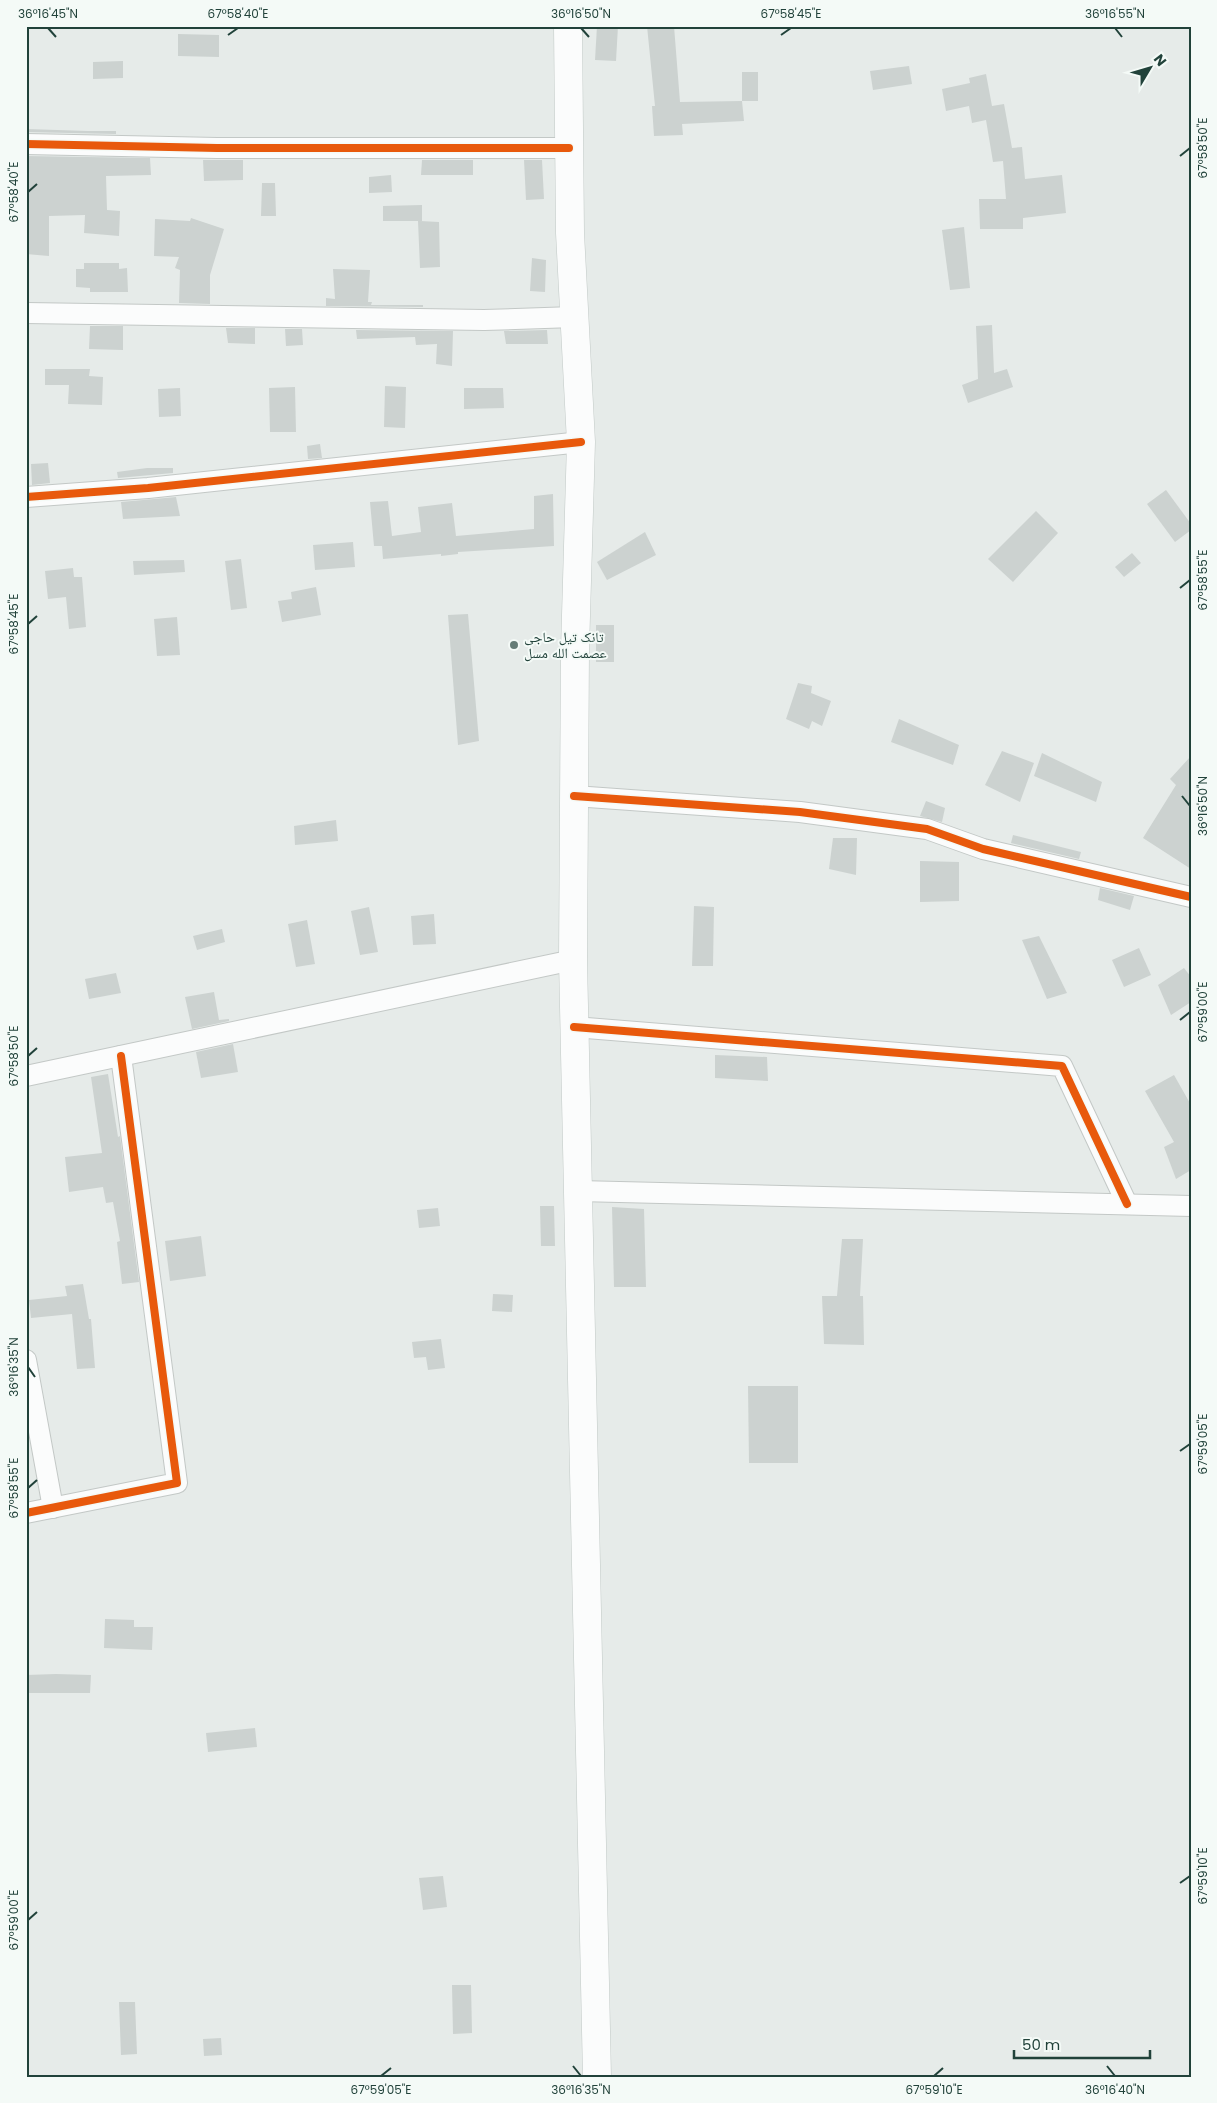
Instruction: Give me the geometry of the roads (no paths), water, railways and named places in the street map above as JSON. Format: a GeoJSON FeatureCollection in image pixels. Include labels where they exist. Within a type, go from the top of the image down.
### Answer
{"type":"FeatureCollection","features":[{"type":"Feature","properties":{"kind":"main road"},"geometry":{"type":"LineString","coordinates":[[568,26],[570,233],[581,442],[574,650],[573,960],[597,2077]]}},
{"type":"Feature","properties":{"kind":"street"},"geometry":{"type":"LineString","coordinates":[[26,144],[217,148],[570,148]]}},
{"type":"Feature","properties":{"kind":"street"},"geometry":{"type":"LineString","coordinates":[[26,314],[484,320],[574,317]]}},
{"type":"Feature","properties":{"kind":"street"},"geometry":{"type":"LineString","coordinates":[[26,497],[148,488],[581,442]]}},
{"type":"Feature","properties":{"kind":"street"},"geometry":{"type":"LineString","coordinates":[[574,796],[800,812],[927,829],[983,849],[1191,897]]}},
{"type":"Feature","properties":{"kind":"street"},"geometry":{"type":"LineString","coordinates":[[26,1076],[573,960]]}},
{"type":"Feature","properties":{"kind":"street"},"geometry":{"type":"LineString","coordinates":[[574,1027],[1062,1066],[1127,1204]]}},
{"type":"Feature","properties":{"kind":"street"},"geometry":{"type":"LineString","coordinates":[[26,1513],[177,1483],[121,1056]]}},
{"type":"Feature","properties":{"kind":"street"},"geometry":{"type":"LineString","coordinates":[[578,1191],[1191,1206]]}},
{"type":"Feature","properties":{"kind":"street"},"geometry":{"type":"LineString","coordinates":[[26,1360],[53,1508]]}},
{"type":"Feature","properties":{"kind":"place","name":"تانک تیل حاجی عصمت الله مسل"},"geometry":{"type":"Point","coordinates":[514,645]}}]}
